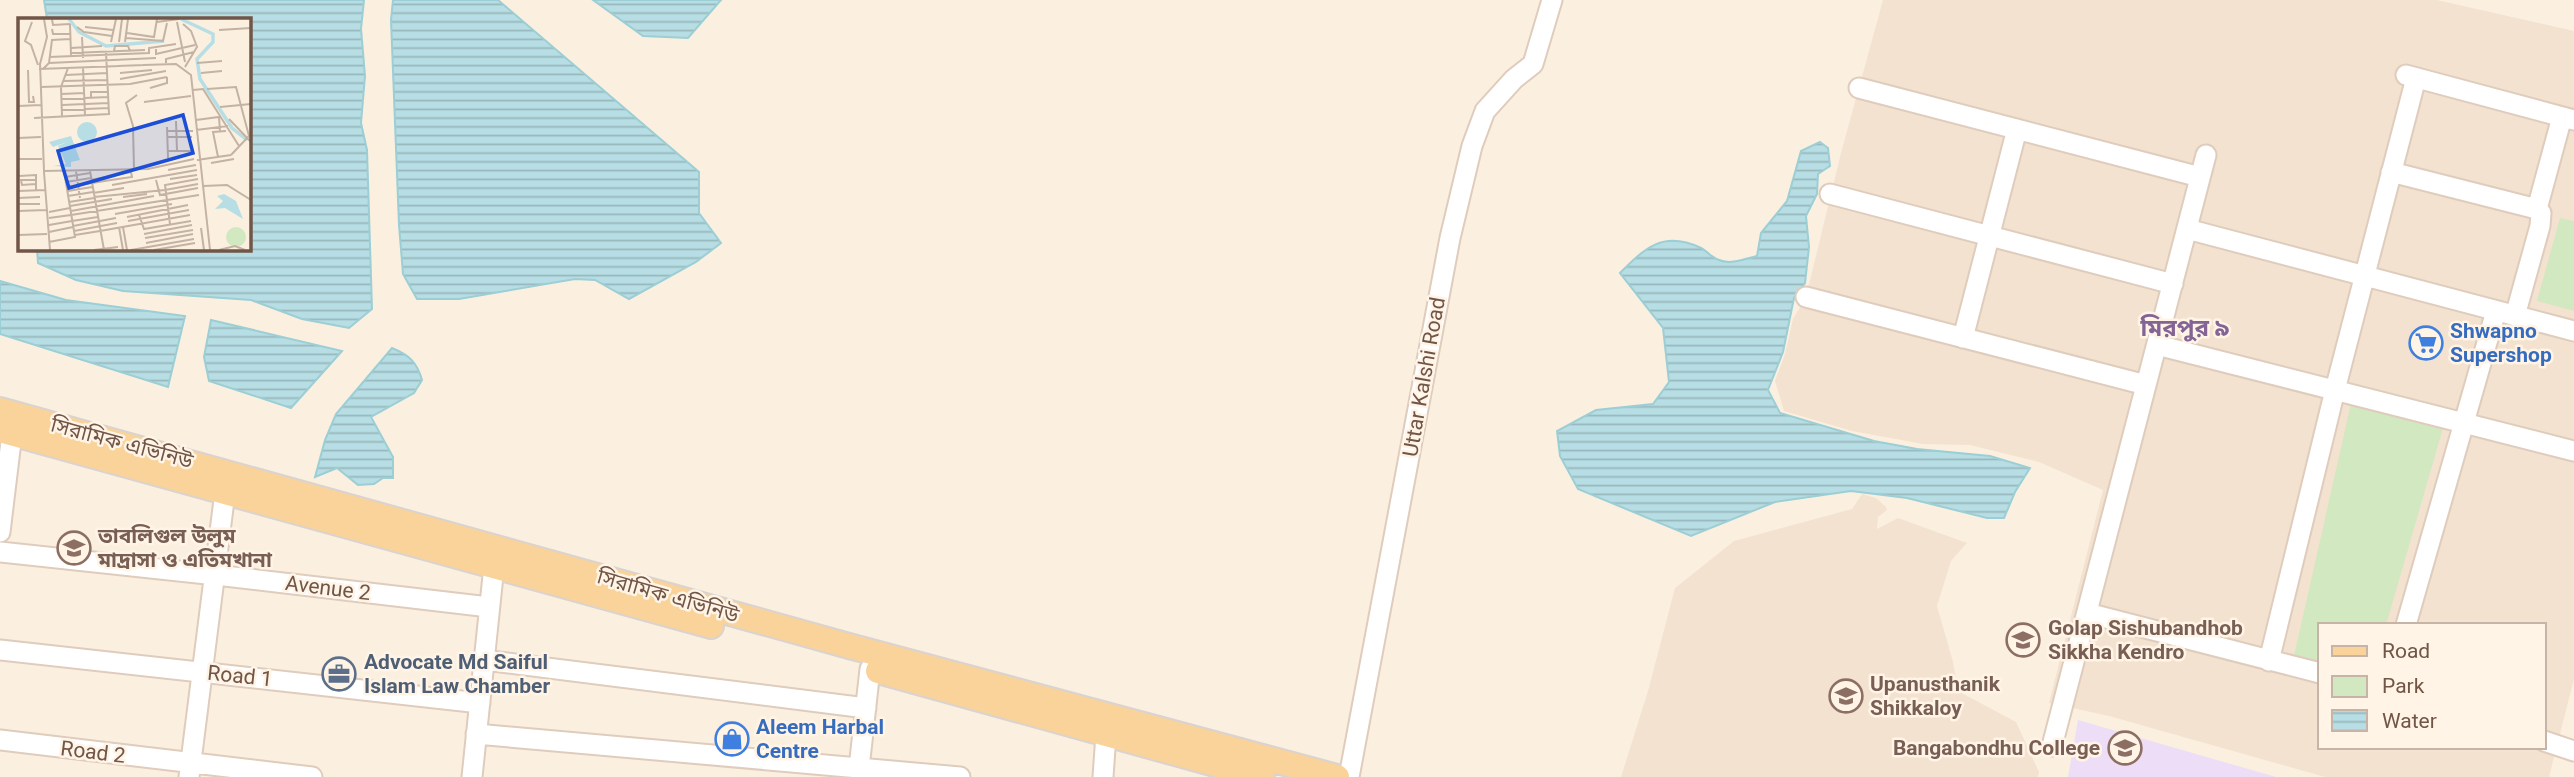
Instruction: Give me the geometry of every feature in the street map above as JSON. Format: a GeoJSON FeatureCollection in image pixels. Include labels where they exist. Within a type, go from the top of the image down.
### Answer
{"type":"FeatureCollection","features":[{"type":"Feature","properties":{"kind":"main road","name":"সিরামিক এভিনিউ"},"geometry":{"type":"LineString","coordinates":[[0,410],[863,650],[1337,777]]}},
{"type":"Feature","properties":{"kind":"main road","name":"সিরামিক এভিনিউ"},"geometry":{"type":"LineString","coordinates":[[6,432],[1262,777]]}},
{"type":"Feature","properties":{"kind":"street","name":"Uttar Kalshi Road"},"geometry":{"type":"LineString","coordinates":[[1349,777],[1450,238],[1472,146],[1485,111],[1514,79],[1533,64],[1552,0]]}},
{"type":"Feature","properties":{"kind":"street"},"geometry":{"type":"LineString","coordinates":[[2269,661],[2391,172],[2410,76],[2568,119],[2537,209]]}},
{"type":"Feature","properties":{"kind":"street"},"geometry":{"type":"LineString","coordinates":[[1859,89],[2200,177]]}},
{"type":"Feature","properties":{"kind":"street"},"geometry":{"type":"LineString","coordinates":[[1963,338],[2017,129]]}},
{"type":"Feature","properties":{"kind":"street"},"geometry":{"type":"LineString","coordinates":[[2052,746],[2206,155]]}},
{"type":"Feature","properties":{"kind":"street"},"geometry":{"type":"LineString","coordinates":[[2391,172],[2537,209],[2541,214],[2540,226],[2515,316]]}},
{"type":"Feature","properties":{"kind":"street"},"geometry":{"type":"LineString","coordinates":[[1830,194],[2173,284]]}},
{"type":"Feature","properties":{"kind":"street"},"geometry":{"type":"LineString","coordinates":[[2187,229],[2574,331]]}},
{"type":"Feature","properties":{"kind":"street"},"geometry":{"type":"LineString","coordinates":[[1806,297],[2146,385]]}},
{"type":"Feature","properties":{"kind":"street"},"geometry":{"type":"LineString","coordinates":[[2407,623],[2496,311]]}},
{"type":"Feature","properties":{"kind":"street"},"geometry":{"type":"LineString","coordinates":[[2157,345],[2574,451]]}},
{"type":"Feature","properties":{"kind":"street"},"geometry":{"type":"LineString","coordinates":[[0,532],[6,432]]}},
{"type":"Feature","properties":{"kind":"street"},"geometry":{"type":"LineString","coordinates":[[190,770],[225,492]]}},
{"type":"Feature","properties":{"kind":"street","name":"Avenue 2"},"geometry":{"type":"LineString","coordinates":[[0,552],[489,607]]}},
{"type":"Feature","properties":{"kind":"street"},"geometry":{"type":"LineString","coordinates":[[472,777],[494,566]]}},
{"type":"Feature","properties":{"kind":"street"},"geometry":{"type":"LineString","coordinates":[[2087,613],[2318,673]]}},
{"type":"Feature","properties":{"kind":"street","name":"Road 1"},"geometry":{"type":"LineString","coordinates":[[0,650],[480,703]]}},
{"type":"Feature","properties":{"kind":"street"},"geometry":{"type":"LineString","coordinates":[[484,660],[866,708]]}},
{"type":"Feature","properties":{"kind":"street"},"geometry":{"type":"LineString","coordinates":[[859,773],[870,669]]}},
{"type":"Feature","properties":{"kind":"street"},"geometry":{"type":"LineString","coordinates":[[477,734],[859,773],[960,777]]}},
{"type":"Feature","properties":{"kind":"street"},"geometry":{"type":"LineString","coordinates":[[1103,777],[1106,734]]}},
{"type":"Feature","properties":{"kind":"street","name":"Road 2"},"geometry":{"type":"LineString","coordinates":[[0,740],[190,770],[312,777]]}},
{"type":"Feature","properties":{"kind":"street"},"geometry":{"type":"LineString","coordinates":[[2546,742],[2574,751]]}},
{"type":"Feature","properties":{"kind":"shaded area"},"geometry":{"type":"Polygon","coordinates":[[[1883,0],[2437,0],[2574,31],[2574,679],[2549,777],[2325,777],[2109,716],[2049,703],[2103,490],[2039,462],[1970,445],[1923,444],[1852,431],[1784,411],[1775,381],[1793,319],[1806,297],[1841,153],[1883,0]]]}},
{"type":"Feature","properties":{"kind":"shaded area"},"geometry":{"type":"Polygon","coordinates":[[[1862,494],[1876,498],[1886,507],[1887,510],[1878,517],[1877,529],[1898,518],[1967,543],[1951,561],[1937,606],[1953,662],[1958,691],[2016,722],[2039,772],[2038,777],[1621,777],[1648,691],[1675,588],[1734,541],[1852,509],[1862,494]]]}},
{"type":"Feature","properties":{"kind":"shaded area","name":"Bangabondhu College"},"geometry":{"type":"Polygon","coordinates":[[[2078,720],[2276,777],[2068,777],[2078,720]]]}},
{"type":"Feature","properties":{"kind":"green space"},"geometry":{"type":"Polygon","coordinates":[[[2560,218],[2574,221],[2574,311],[2537,301],[2560,218]]]}},
{"type":"Feature","properties":{"kind":"green space"},"geometry":{"type":"Polygon","coordinates":[[[2352,399],[2443,428],[2387,623],[2318,623],[2318,662],[2294,656],[2352,399]]]}},
{"type":"Feature","properties":{"kind":"water"},"geometry":{"type":"Polygon","coordinates":[[[44,0],[364,0],[361,29],[365,76],[361,123],[367,150],[372,309],[349,328],[302,319],[251,300],[123,291],[76,280],[38,263],[37,250],[250,250],[250,18],[47,18],[44,0]]]}},
{"type":"Feature","properties":{"kind":"water"},"geometry":{"type":"Polygon","coordinates":[[[393,0],[498,0],[699,172],[699,213],[721,243],[696,262],[629,299],[595,280],[575,279],[459,299],[417,299],[403,274],[399,225],[391,20],[393,0]]]}},
{"type":"Feature","properties":{"kind":"water"},"geometry":{"type":"Polygon","coordinates":[[[593,0],[721,0],[688,38],[643,36],[593,0]]]}},
{"type":"Feature","properties":{"kind":"water"},"geometry":{"type":"Polygon","coordinates":[[[1820,142],[1828,148],[1830,166],[1818,174],[1817,194],[1806,216],[1809,247],[1805,283],[1794,298],[1783,352],[1768,390],[1780,413],[1874,441],[1917,449],[1990,456],[2030,468],[2015,492],[2004,518],[1987,518],[1907,498],[1851,491],[1775,502],[1691,536],[1578,489],[1560,456],[1557,431],[1596,410],[1653,404],[1669,382],[1663,328],[1620,273],[1647,249],[1665,241],[1688,243],[1701,248],[1714,258],[1728,262],[1757,256],[1761,233],[1787,201],[1801,151],[1820,142]]]}},
{"type":"Feature","properties":{"kind":"water"},"geometry":{"type":"Polygon","coordinates":[[[0,281],[66,300],[185,316],[168,387],[0,334],[0,281]]]}},
{"type":"Feature","properties":{"kind":"water"},"geometry":{"type":"Polygon","coordinates":[[[211,320],[342,351],[291,408],[209,381],[204,357],[211,320]]]}},
{"type":"Feature","properties":{"kind":"water"},"geometry":{"type":"Polygon","coordinates":[[[392,348],[412,360],[422,380],[414,393],[371,417],[393,457],[393,478],[383,478],[374,484],[358,485],[337,468],[315,477],[325,440],[336,414],[392,348]]]}},
{"type":"Feature","properties":{"kind":"place","name":"Shwapno Supershop"},"geometry":{"type":"Point","coordinates":[2426,343]}},
{"type":"Feature","properties":{"kind":"place","name":"তাবলিগুল উলুম মাদ্রাসা ও এতিমখানা"},"geometry":{"type":"Point","coordinates":[74,548]}},
{"type":"Feature","properties":{"kind":"place","name":"Golap Sishubandhob Sikkha Kendro"},"geometry":{"type":"Point","coordinates":[2023,640]}},
{"type":"Feature","properties":{"kind":"place","name":"Advocate Md Saiful Islam Law Chamber"},"geometry":{"type":"Point","coordinates":[339,674]}},
{"type":"Feature","properties":{"kind":"place","name":"Upanusthanik Shikkaloy"},"geometry":{"type":"Point","coordinates":[1846,696]}},
{"type":"Feature","properties":{"kind":"place","name":"Aleem Harbal Centre"},"geometry":{"type":"Point","coordinates":[732,739]}},
{"type":"Feature","properties":{"kind":"place","name":"Bangabondhu College"},"geometry":{"type":"Point","coordinates":[2125,748]}},
{"type":"Feature","properties":{"kind":"district","name":"মিরপুর ৯"},"geometry":{"type":"Point","coordinates":[2185,328]}}]}
